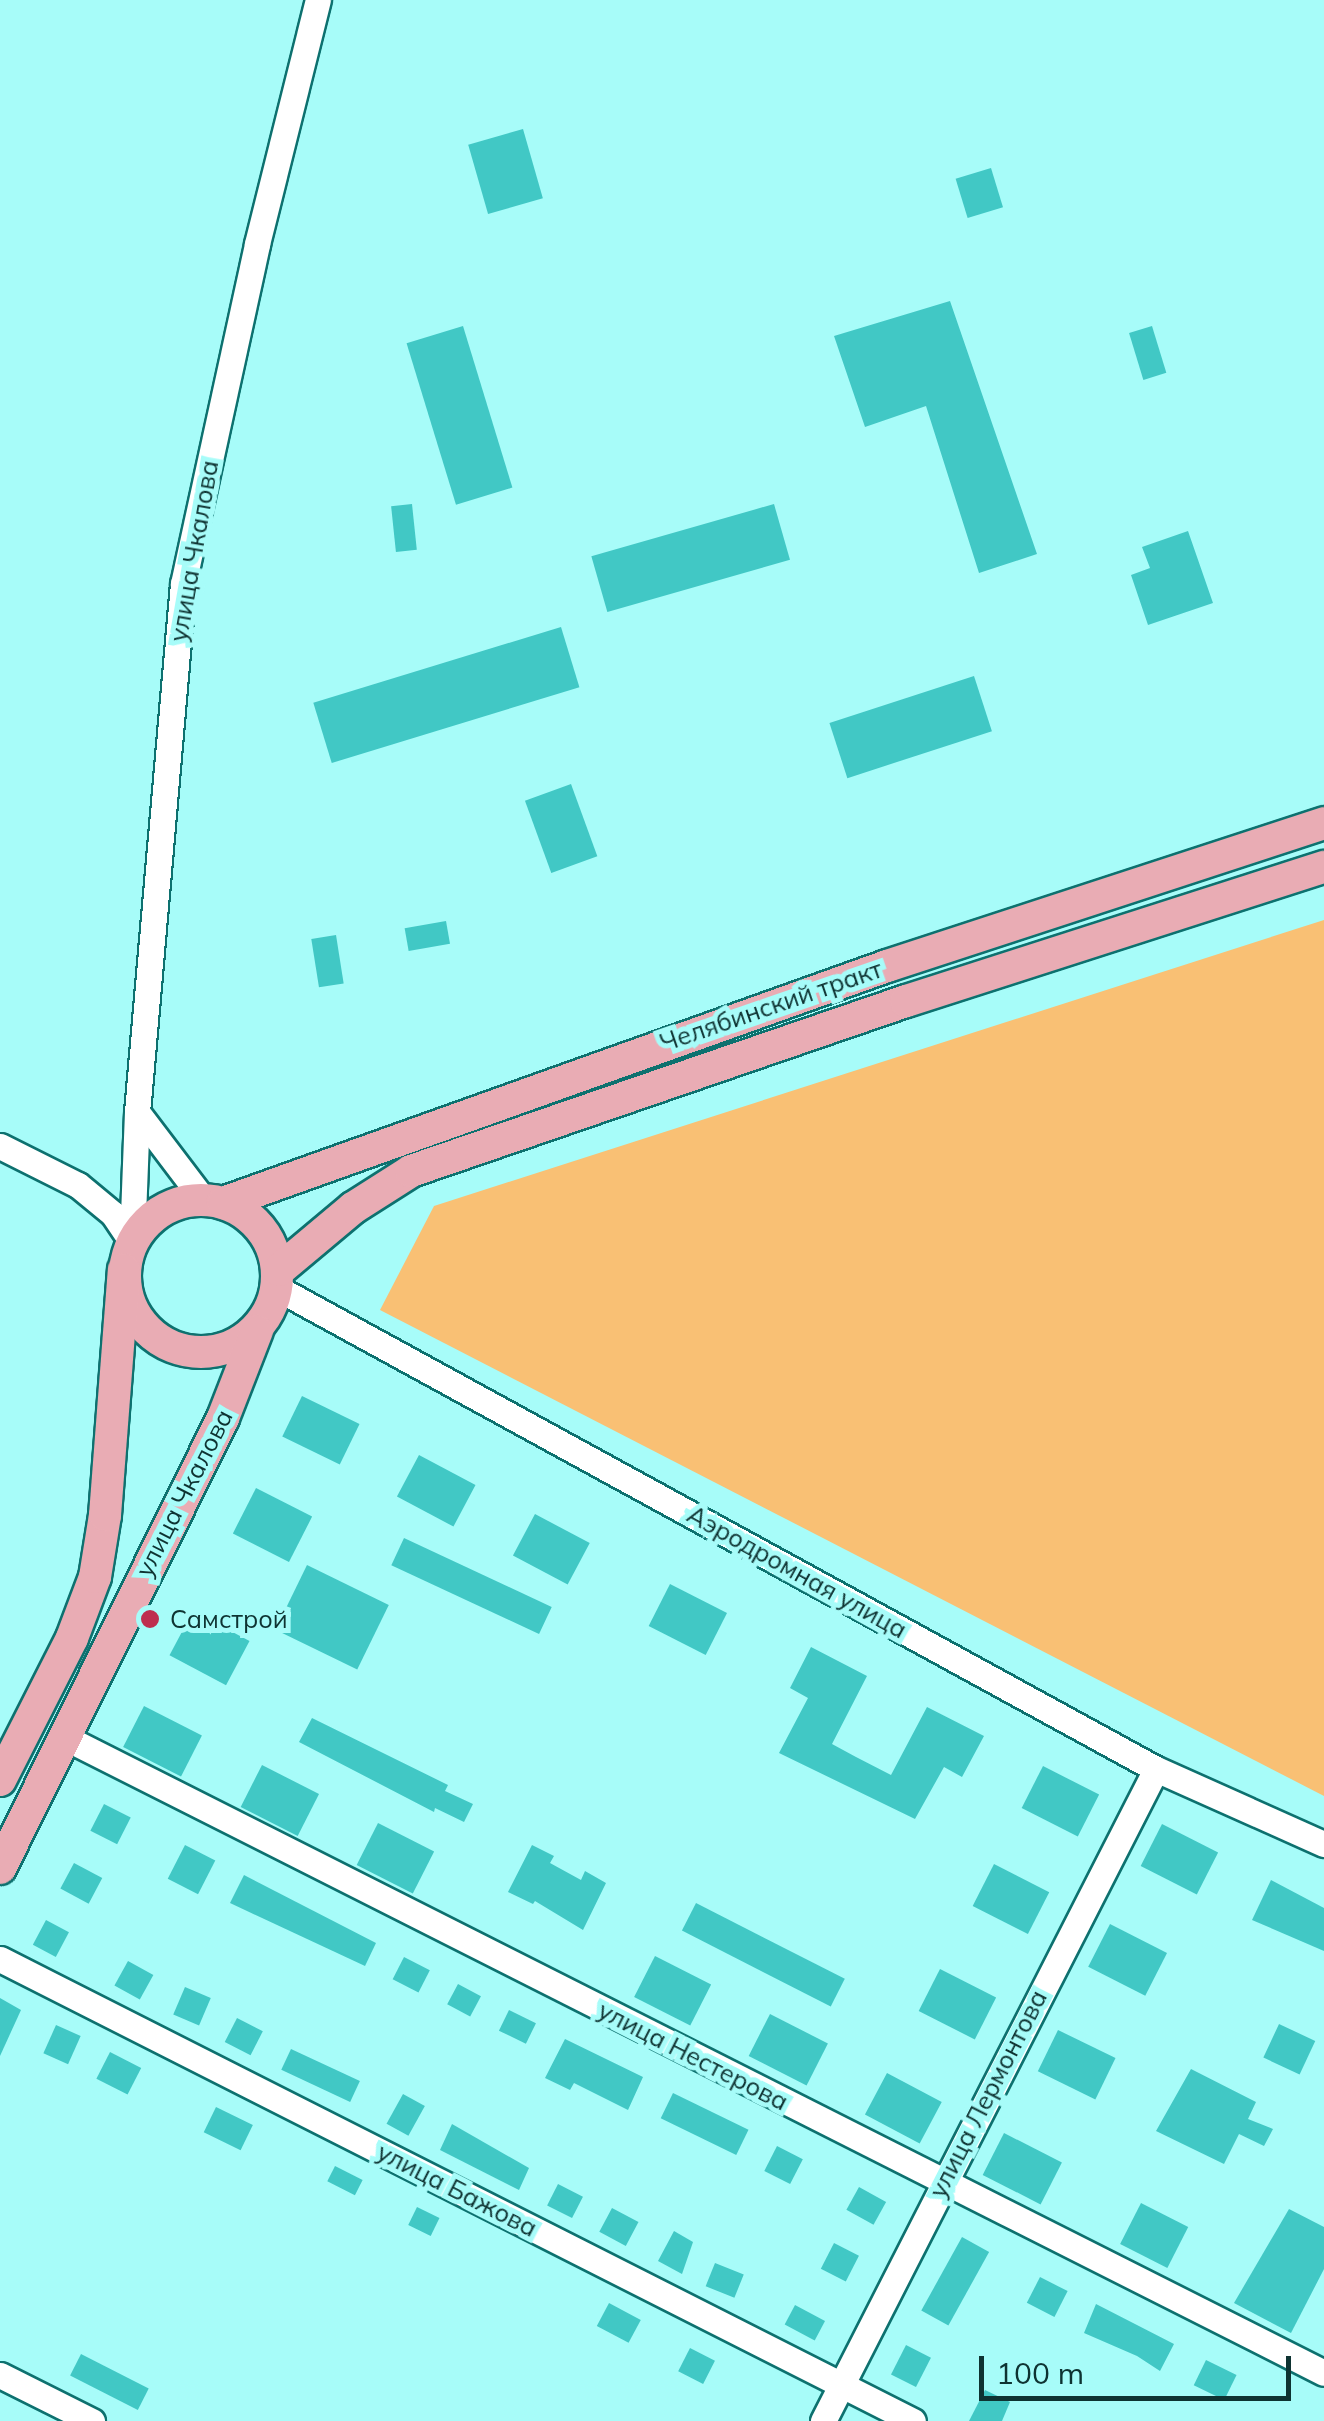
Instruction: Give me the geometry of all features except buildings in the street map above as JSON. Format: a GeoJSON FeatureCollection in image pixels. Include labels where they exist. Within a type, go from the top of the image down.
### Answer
{"type":"FeatureCollection","features":[{"type":"Feature","properties":{"kind":"main road","name":"Челябинский тракт"},"geometry":{"type":"LineString","coordinates":[[213,1201],[887,966],[1324,823]]}},
{"type":"Feature","properties":{"kind":"main road","name":"Челябинский тракт"},"geometry":{"type":"LineString","coordinates":[[278,1279],[353,1208],[411,1171],[906,1001],[1324,867]]}},
{"type":"Feature","properties":{"kind":"main road"},"geometry":{"type":"LineString","coordinates":[[213,1201],[258,1224],[272,1246],[278,1279],[256,1331],[222,1351],[183,1352],[148,1333],[128,1299],[128,1256],[150,1219],[174,1204],[213,1201]]}},
{"type":"Feature","properties":{"kind":"main road","name":"улица Чкалова"},"geometry":{"type":"LineString","coordinates":[[0,1780],[9,1733],[72,1638],[95,1577],[105,1515],[128,1256]]}},
{"type":"Feature","properties":{"kind":"main road","name":"улица Чкалова"},"geometry":{"type":"LineString","coordinates":[[0,1868],[223,1418],[256,1331]]}},
{"type":"Feature","properties":{"kind":"street","name":"улица Чкалова"},"geometry":{"type":"LineString","coordinates":[[128,1256],[183,584],[257,244],[318,0]]}},
{"type":"Feature","properties":{"kind":"street"},"geometry":{"type":"LineString","coordinates":[[138,1112],[213,1201]]}},
{"type":"Feature","properties":{"kind":"street"},"geometry":{"type":"LineString","coordinates":[[0,1146],[78,1185],[113,1214],[128,1256]]}},
{"type":"Feature","properties":{"kind":"street","name":"Аэродромная улица"},"geometry":{"type":"LineString","coordinates":[[278,1279],[1156,1769],[1324,1844]]}},
{"type":"Feature","properties":{"kind":"street","name":"улица Нестерова"},"geometry":{"type":"LineString","coordinates":[[64,1737],[1324,2373]]}},
{"type":"Feature","properties":{"kind":"street","name":"улица Лермонтова"},"geometry":{"type":"LineString","coordinates":[[823,2421],[1156,1769]]}},
{"type":"Feature","properties":{"kind":"street","name":"улица Бажова"},"geometry":{"type":"LineString","coordinates":[[0,1959],[913,2421]]}},
{"type":"Feature","properties":{"kind":"street"},"geometry":{"type":"LineString","coordinates":[[2,2382],[92,2421]]}},
{"type":"Feature","properties":{"kind":"shaded area"},"geometry":{"type":"Polygon","coordinates":[[[1324,920],[1324,1796],[380,1310],[434,1206],[1324,920]]]}},
{"type":"Feature","properties":{"kind":"place","name":"Самстрой"},"geometry":{"type":"Point","coordinates":[150,1619]}}]}
